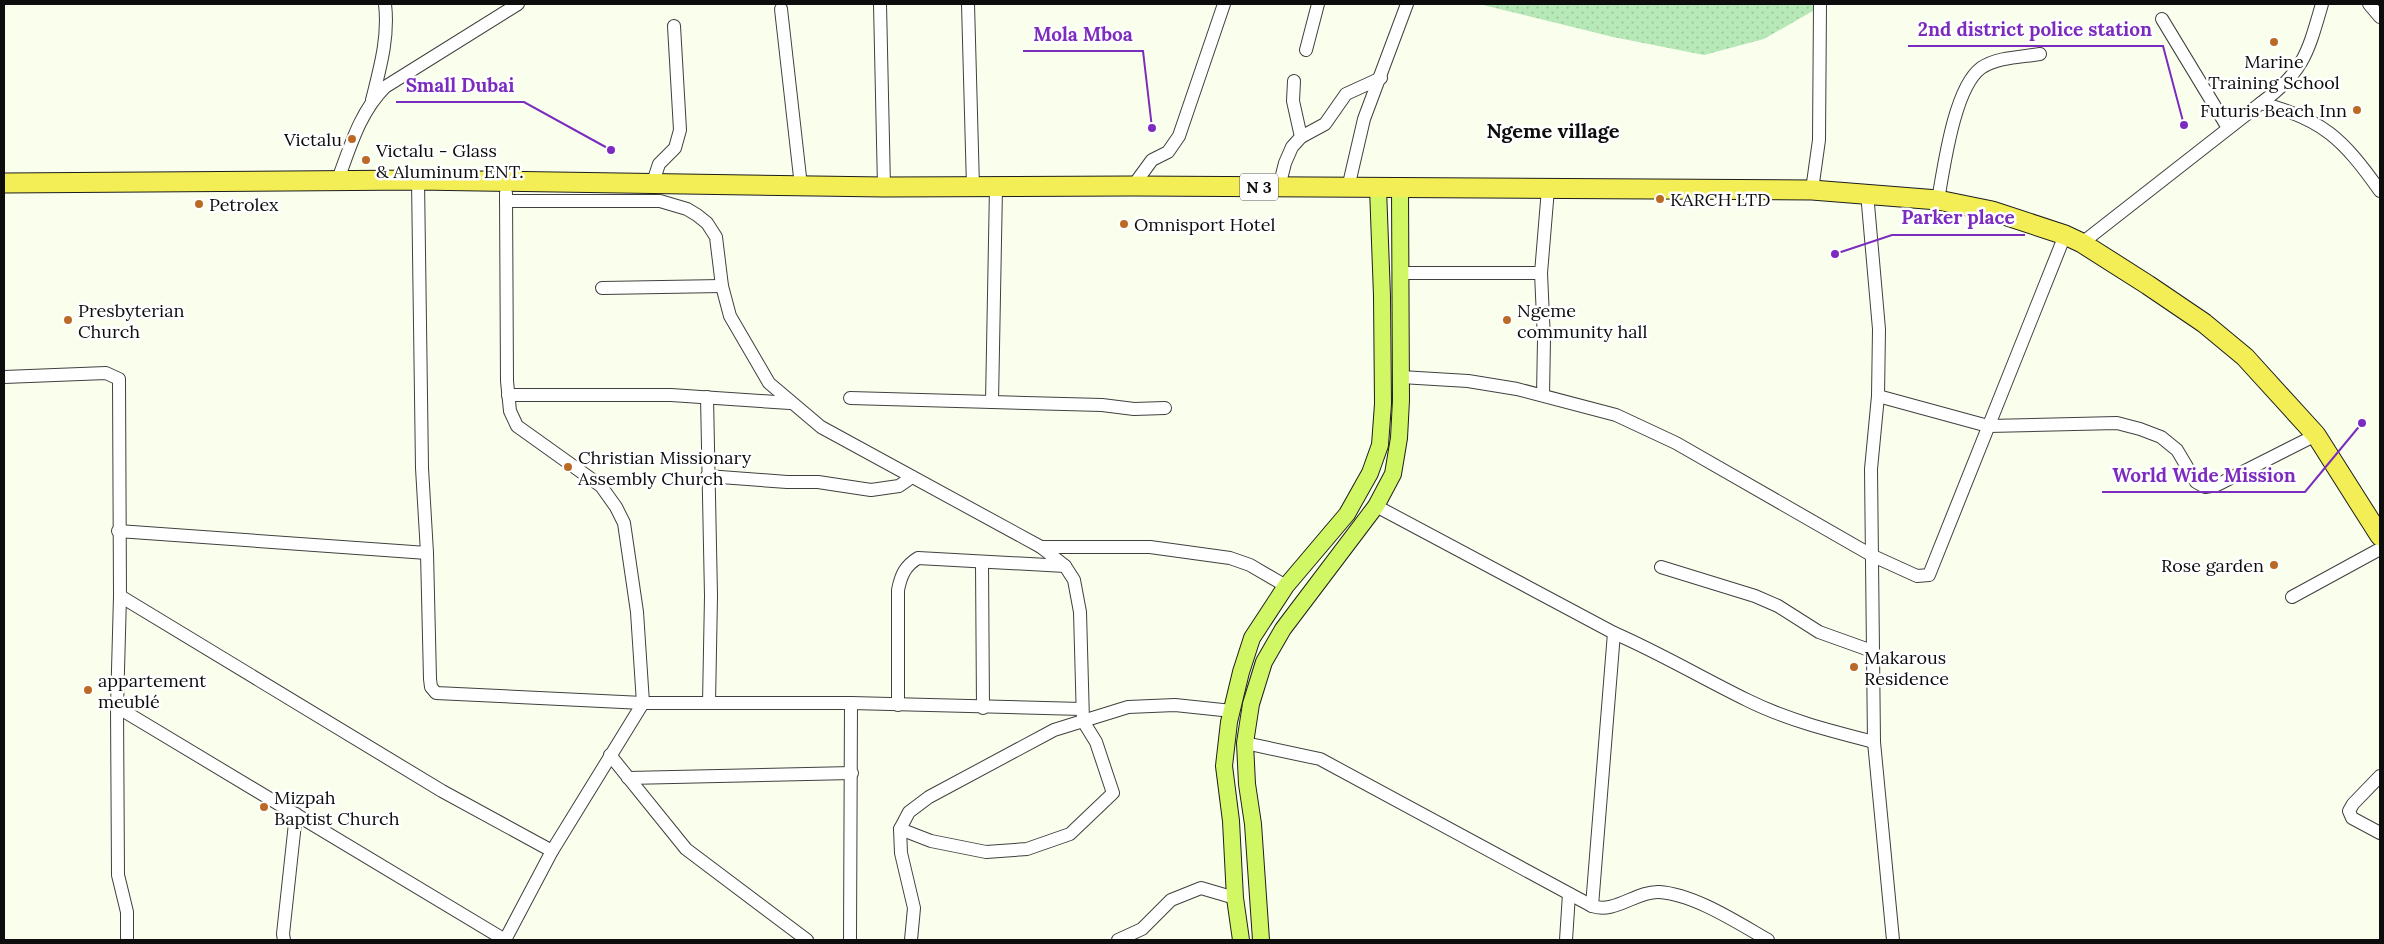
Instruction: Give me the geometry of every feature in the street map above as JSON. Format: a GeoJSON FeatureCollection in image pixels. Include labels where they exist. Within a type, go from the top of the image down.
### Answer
{"type":"FeatureCollection","features":[{"type":"Feature","properties":{"kind":"highway","name":"N 3"},"geometry":{"type":"LineString","coordinates":[[4,183],[418,180],[506,192],[652,185],[1812,190],[1938,200],[1992,211],[2074,239],[2148,284],[2210,329],[2245,357],[2316,436],[2380,536]]}},
{"type":"Feature","properties":{"kind":"main road"},"geometry":{"type":"LineString","coordinates":[[1241,940],[1231,821],[1224,766],[1232,711],[1252,638],[1286,586],[1347,514],[1370,473],[1380,445],[1383,404],[1383,344],[1378,188]]}},
{"type":"Feature","properties":{"kind":"main road"},"geometry":{"type":"LineString","coordinates":[[1261,940],[1253,824],[1247,784],[1246,743],[1251,704],[1264,662],[1283,629],[1376,506],[1393,474],[1399,438],[1402,377],[1400,188]]}},
{"type":"Feature","properties":{"kind":"street"},"geometry":{"type":"LineString","coordinates":[[372,100],[384,51],[387,22],[385,4]]}},
{"type":"Feature","properties":{"kind":"street"},"geometry":{"type":"LineString","coordinates":[[337,182],[361,119],[372,100],[385,87],[518,4]]}},
{"type":"Feature","properties":{"kind":"street"},"geometry":{"type":"LineString","coordinates":[[880,4],[884,187]]}},
{"type":"Feature","properties":{"kind":"street"},"geometry":{"type":"LineString","coordinates":[[968,4],[974,187]]}},
{"type":"Feature","properties":{"kind":"street"},"geometry":{"type":"LineString","coordinates":[[1133,186],[1152,160],[1168,152],[1178,136],[1224,4]]}},
{"type":"Feature","properties":{"kind":"street"},"geometry":{"type":"LineString","coordinates":[[1306,50],[1318,4]]}},
{"type":"Feature","properties":{"kind":"street"},"geometry":{"type":"LineString","coordinates":[[1348,188],[1364,120],[1407,4]]}},
{"type":"Feature","properties":{"kind":"street"},"geometry":{"type":"LineString","coordinates":[[1812,190],[1819,140],[1820,4]]}},
{"type":"Feature","properties":{"kind":"street"},"geometry":{"type":"LineString","coordinates":[[1402,377],[1468,381],[1517,389],[1616,415],[1676,443],[1873,556],[1917,576],[1930,575],[1988,426],[2074,239],[2278,90],[2300,68],[2311,41],[2322,4]]}},
{"type":"Feature","properties":{"kind":"street"},"geometry":{"type":"LineString","coordinates":[[2370,4],[2380,17]]}},
{"type":"Feature","properties":{"kind":"street"},"geometry":{"type":"LineString","coordinates":[[781,9],[801,186]]}},
{"type":"Feature","properties":{"kind":"street"},"geometry":{"type":"LineString","coordinates":[[2162,19],[2228,128]]}},
{"type":"Feature","properties":{"kind":"street"},"geometry":{"type":"LineString","coordinates":[[652,185],[659,164],[675,148],[680,130],[674,26]]}},
{"type":"Feature","properties":{"kind":"street"},"geometry":{"type":"LineString","coordinates":[[1938,200],[1961,98],[1968,81],[1982,67],[2005,59],[2040,54]]}},
{"type":"Feature","properties":{"kind":"street"},"geometry":{"type":"LineString","coordinates":[[1279,187],[1288,155],[1301,138],[1325,124],[1346,94],[1381,78]]}},
{"type":"Feature","properties":{"kind":"street"},"geometry":{"type":"LineString","coordinates":[[1294,81],[1293,101],[1301,138]]}},
{"type":"Feature","properties":{"kind":"street"},"geometry":{"type":"LineString","coordinates":[[2261,103],[2287,109],[2315,121],[2340,141],[2380,191]]}},
{"type":"Feature","properties":{"kind":"street"},"geometry":{"type":"LineString","coordinates":[[418,180],[422,468],[427,554],[430,679],[431,687],[436,694],[643,703],[851,703],[983,708],[1083,715],[1128,707],[1175,706],[1232,711]]}},
{"type":"Feature","properties":{"kind":"street"},"geometry":{"type":"LineString","coordinates":[[992,402],[996,187]]}},
{"type":"Feature","properties":{"kind":"street"},"geometry":{"type":"LineString","coordinates":[[1543,395],[1544,340],[1541,274],[1548,189]]}},
{"type":"Feature","properties":{"kind":"street"},"geometry":{"type":"LineString","coordinates":[[117,707],[505,940],[552,851],[643,703],[637,612],[624,523],[616,506],[601,486],[517,426],[510,411],[508,395],[506,192],[660,201],[686,209],[707,223],[716,237],[722,286],[730,316],[769,383],[790,403],[822,427],[1041,547],[1064,566],[1074,580],[1080,612],[1083,715],[1096,742],[1113,793],[1070,834],[1027,849],[986,852],[931,841],[900,829]]}},
{"type":"Feature","properties":{"kind":"street"},"geometry":{"type":"LineString","coordinates":[[1867,193],[1879,328],[1878,396],[1871,469],[1874,742],[1892,940]]}},
{"type":"Feature","properties":{"kind":"street"},"geometry":{"type":"LineString","coordinates":[[1401,273],[1541,274]]}},
{"type":"Feature","properties":{"kind":"street"},"geometry":{"type":"LineString","coordinates":[[602,288],[722,286]]}},
{"type":"Feature","properties":{"kind":"street"},"geometry":{"type":"LineString","coordinates":[[4,377],[106,373],[119,379],[118,875],[127,912],[127,940]]}},
{"type":"Feature","properties":{"kind":"street"},"geometry":{"type":"LineString","coordinates":[[508,395],[671,395],[790,403]]}},
{"type":"Feature","properties":{"kind":"street"},"geometry":{"type":"LineString","coordinates":[[1878,396],[1988,426],[2117,423],[2140,429],[2161,438],[2177,450],[2196,482],[2205,487],[2217,485],[2316,436]]}},
{"type":"Feature","properties":{"kind":"street"},"geometry":{"type":"LineString","coordinates":[[707,397],[707,476],[711,596],[709,703]]}},
{"type":"Feature","properties":{"kind":"street"},"geometry":{"type":"LineString","coordinates":[[850,398],[1165,408]]}},
{"type":"Feature","properties":{"kind":"street"},"geometry":{"type":"LineString","coordinates":[[707,476],[787,482],[818,482],[872,490],[899,486],[912,477]]}},
{"type":"Feature","properties":{"kind":"street"},"geometry":{"type":"LineString","coordinates":[[1376,506],[1614,633],[1652,650],[1748,701],[1818,728],[1874,742]]}},
{"type":"Feature","properties":{"kind":"street"},"geometry":{"type":"LineString","coordinates":[[118,531],[427,554]]}},
{"type":"Feature","properties":{"kind":"street"},"geometry":{"type":"LineString","coordinates":[[1041,547],[1150,547],[1230,558],[1250,565],[1286,586]]}},
{"type":"Feature","properties":{"kind":"street"},"geometry":{"type":"LineString","coordinates":[[2292,597],[2380,549]]}},
{"type":"Feature","properties":{"kind":"street"},"geometry":{"type":"LineString","coordinates":[[898,705],[898,590],[901,575],[908,564],[918,558],[1064,566]]}},
{"type":"Feature","properties":{"kind":"street"},"geometry":{"type":"LineString","coordinates":[[982,563],[983,708]]}},
{"type":"Feature","properties":{"kind":"street"},"geometry":{"type":"LineString","coordinates":[[1661,567],[1755,596],[1778,606],[1819,632],[1872,651]]}},
{"type":"Feature","properties":{"kind":"street"},"geometry":{"type":"LineString","coordinates":[[120,596],[442,791],[552,851]]}},
{"type":"Feature","properties":{"kind":"street"},"geometry":{"type":"LineString","coordinates":[[1592,906],[1614,633]]}},
{"type":"Feature","properties":{"kind":"street"},"geometry":{"type":"LineString","coordinates":[[850,940],[851,703]]}},
{"type":"Feature","properties":{"kind":"street"},"geometry":{"type":"LineString","coordinates":[[911,940],[914,908],[901,853],[900,829],[909,812],[929,797],[1083,715]]}},
{"type":"Feature","properties":{"kind":"street"},"geometry":{"type":"LineString","coordinates":[[1246,743],[1320,759],[1592,906],[1598,908],[1614,906],[1658,892],[1680,897],[1705,907],[1768,940]]}},
{"type":"Feature","properties":{"kind":"street"},"geometry":{"type":"LineString","coordinates":[[610,755],[686,849],[807,940]]}},
{"type":"Feature","properties":{"kind":"street"},"geometry":{"type":"LineString","coordinates":[[628,778],[852,773]]}},
{"type":"Feature","properties":{"kind":"street"},"geometry":{"type":"LineString","coordinates":[[2380,776],[2353,804],[2349,811],[2352,818],[2380,833]]}},
{"type":"Feature","properties":{"kind":"street"},"geometry":{"type":"LineString","coordinates":[[284,940],[283,934],[296,814]]}},
{"type":"Feature","properties":{"kind":"street"},"geometry":{"type":"LineString","coordinates":[[1118,940],[1142,929],[1171,900],[1201,888],[1236,898]]}},
{"type":"Feature","properties":{"kind":"street"},"geometry":{"type":"LineString","coordinates":[[1566,940],[1569,894]]}},
{"type":"Feature","properties":{"kind":"green space"},"geometry":{"type":"Polygon","coordinates":[[[1479,4],[1825,4],[1764,39],[1704,55],[1613,37],[1479,4]]]}},
{"type":"Feature","properties":{"kind":"place","name":"Marine Training School"},"geometry":{"type":"Point","coordinates":[2274,42]}},
{"type":"Feature","properties":{"kind":"place","name":"Futuris Beach Inn"},"geometry":{"type":"Point","coordinates":[2357,110]}},
{"type":"Feature","properties":{"kind":"place","name":"2nd district police station"},"geometry":{"type":"Point","coordinates":[2184,125]}},
{"type":"Feature","properties":{"kind":"place","name":"Mola Mboa"},"geometry":{"type":"Point","coordinates":[1152,128]}},
{"type":"Feature","properties":{"kind":"place","name":"Victalu"},"geometry":{"type":"Point","coordinates":[352,139]}},
{"type":"Feature","properties":{"kind":"place","name":"Small Dubai"},"geometry":{"type":"Point","coordinates":[611,150]}},
{"type":"Feature","properties":{"kind":"place","name":"Victalu - Glass & Aluminum ENT."},"geometry":{"type":"Point","coordinates":[366,160]}},
{"type":"Feature","properties":{"kind":"place","name":"KARCH LTD"},"geometry":{"type":"Point","coordinates":[1660,199]}},
{"type":"Feature","properties":{"kind":"place","name":"Petrolex"},"geometry":{"type":"Point","coordinates":[199,204]}},
{"type":"Feature","properties":{"kind":"place","name":"Omnisport Hotel"},"geometry":{"type":"Point","coordinates":[1124,224]}},
{"type":"Feature","properties":{"kind":"place","name":"Parker place"},"geometry":{"type":"Point","coordinates":[1835,254]}},
{"type":"Feature","properties":{"kind":"place","name":"Presbyterian Church"},"geometry":{"type":"Point","coordinates":[68,320]}},
{"type":"Feature","properties":{"kind":"place","name":"Ngeme community hall"},"geometry":{"type":"Point","coordinates":[1507,320]}},
{"type":"Feature","properties":{"kind":"place","name":"World Wide Mission"},"geometry":{"type":"Point","coordinates":[2362,423]}},
{"type":"Feature","properties":{"kind":"place","name":"Christian Missionary Assembly Church"},"geometry":{"type":"Point","coordinates":[568,467]}},
{"type":"Feature","properties":{"kind":"place","name":"Rose garden"},"geometry":{"type":"Point","coordinates":[2274,565]}},
{"type":"Feature","properties":{"kind":"place","name":"Makarous Residence"},"geometry":{"type":"Point","coordinates":[1854,667]}},
{"type":"Feature","properties":{"kind":"place","name":"appartement meublé"},"geometry":{"type":"Point","coordinates":[88,690]}},
{"type":"Feature","properties":{"kind":"place","name":"Mizpah Baptist Church"},"geometry":{"type":"Point","coordinates":[264,807]}},
{"type":"Feature","properties":{"kind":"district","name":"Ngeme village"},"geometry":{"type":"Point","coordinates":[1553,130]}}]}
